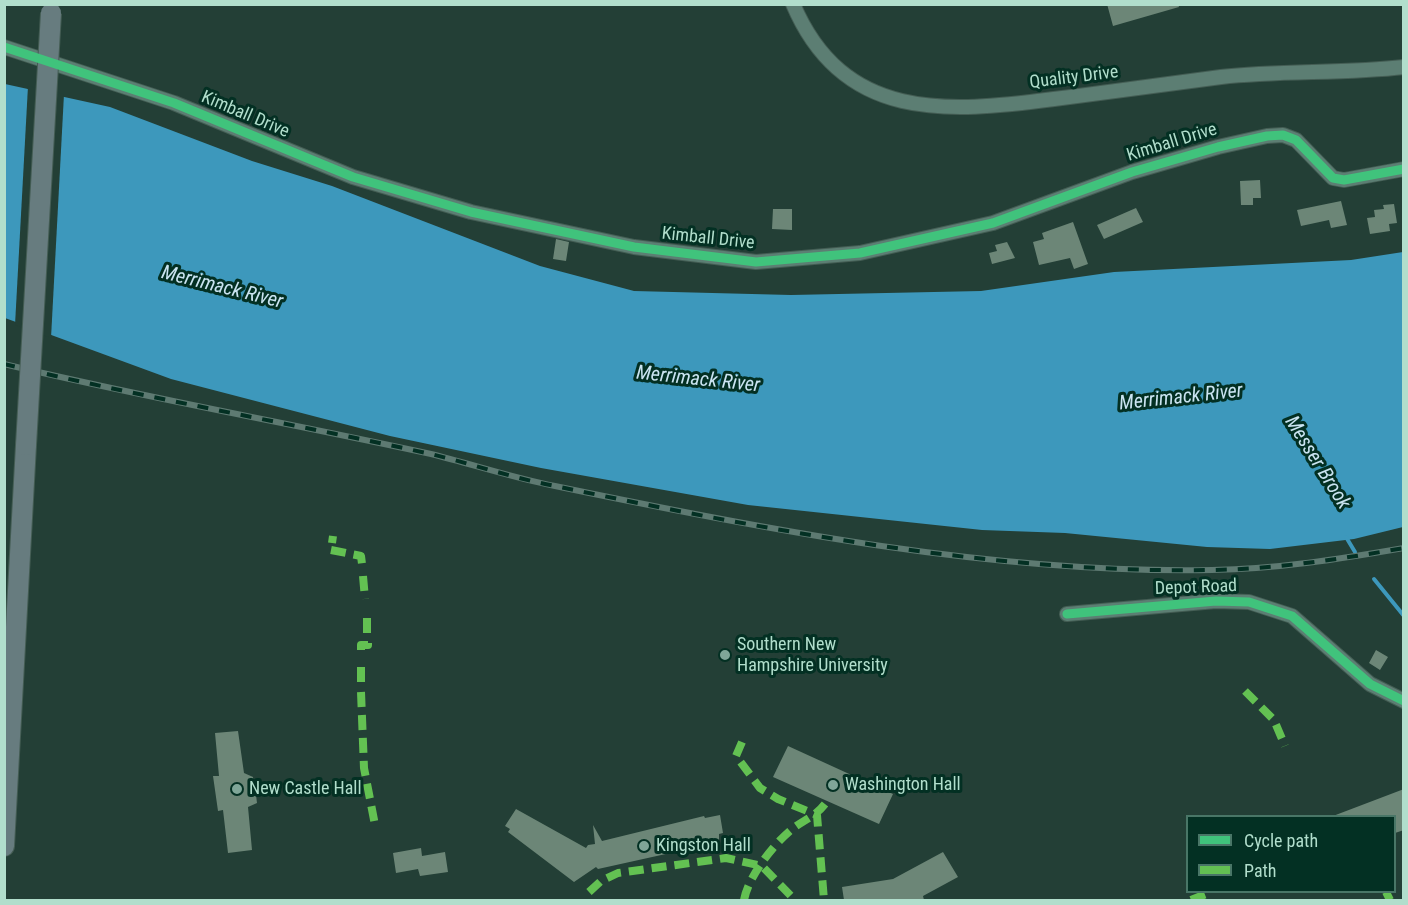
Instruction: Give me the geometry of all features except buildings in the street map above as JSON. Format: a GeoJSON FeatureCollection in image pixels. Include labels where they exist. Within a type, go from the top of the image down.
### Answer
{"type":"FeatureCollection","features":[{"type":"Feature","properties":{"kind":"highway"},"geometry":{"type":"LineString","coordinates":[[4,846],[51,9]]}},
{"type":"Feature","properties":{"kind":"street","name":"Quality Drive"},"geometry":{"type":"LineString","coordinates":[[793,4],[812,41],[847,77],[885,98],[933,107],[999,106],[1225,77],[1334,73],[1404,66]]}},
{"type":"Feature","properties":{"kind":"street","name":"Kimball Drive"},"geometry":{"type":"LineString","coordinates":[[4,47],[174,103],[353,177],[471,212],[634,247],[756,262],[861,253],[993,223],[1132,172],[1218,147],[1267,136],[1283,135],[1296,140],[1333,178],[1344,180],[1404,169]]}},
{"type":"Feature","properties":{"kind":"street","name":"Depot Road"},"geometry":{"type":"LineString","coordinates":[[1067,614],[1233,600],[1266,606],[1292,616],[1370,684],[1404,701]]}},
{"type":"Feature","properties":{"kind":"water","name":"Merrimack River"},"geometry":{"type":"Polygon","coordinates":[[[5,84],[110,107],[252,161],[332,186],[540,266],[634,291],[791,295],[981,291],[1114,272],[1351,260],[1403,252],[1403,527],[1354,539],[1270,549],[1207,547],[1065,533],[982,530],[748,505],[541,468],[390,436],[171,379],[5,318],[5,84]]]}},
{"type":"Feature","properties":{"kind":"pier"},"geometry":{"type":"Polygon","coordinates":[[[28,86],[64,94],[51,338],[15,325],[28,86]]]}},
{"type":"Feature","properties":{"kind":"waterway","name":"Messer Brook"},"geometry":{"type":"LineString","coordinates":[[1346,537],[1355,552]]}},
{"type":"Feature","properties":{"kind":"waterway","name":"Messer Brook"},"geometry":{"type":"LineString","coordinates":[[1374,579],[1404,616]]}},
{"type":"Feature","properties":{"kind":"railway"},"geometry":{"type":"LineString","coordinates":[[4,364],[431,454],[555,486],[799,533],[965,557],[1048,565],[1212,570],[1284,566],[1404,548]]}},
{"type":"Feature","properties":{"kind":"marked path"},"geometry":{"type":"LineString","coordinates":[[332,543],[333,536]]}},
{"type":"Feature","properties":{"kind":"marked path"},"geometry":{"type":"LineString","coordinates":[[331,550],[361,556],[362,564]]}},
{"type":"Feature","properties":{"kind":"marked path"},"geometry":{"type":"LineString","coordinates":[[363,576],[365,599]]}},
{"type":"Feature","properties":{"kind":"marked path"},"geometry":{"type":"LineString","coordinates":[[367,618],[367,638]]}},
{"type":"Feature","properties":{"kind":"marked path"},"geometry":{"type":"LineString","coordinates":[[361,650],[361,645],[368,645],[368,643]]}},
{"type":"Feature","properties":{"kind":"marked path"},"geometry":{"type":"LineString","coordinates":[[361,661],[361,682]]}},
{"type":"Feature","properties":{"kind":"marked path"},"geometry":{"type":"LineString","coordinates":[[1245,691],[1274,720],[1285,746]]}},
{"type":"Feature","properties":{"kind":"marked path"},"geometry":{"type":"LineString","coordinates":[[361,692],[364,768],[375,825]]}},
{"type":"Feature","properties":{"kind":"marked path"},"geometry":{"type":"LineString","coordinates":[[742,742],[736,756],[760,788],[778,799],[817,815],[824,900]]}},
{"type":"Feature","properties":{"kind":"marked path"},"geometry":{"type":"LineString","coordinates":[[744,900],[750,881],[769,853],[791,830],[825,804]]}},
{"type":"Feature","properties":{"kind":"marked path"},"geometry":{"type":"LineString","coordinates":[[589,892],[601,881],[618,873],[726,858],[762,866],[795,900]]}},
{"type":"Feature","properties":{"kind":"marked path"},"geometry":{"type":"LineString","coordinates":[[1191,900],[1208,893]]}},
{"type":"Feature","properties":{"kind":"marked path"},"geometry":{"type":"LineString","coordinates":[[1386,893],[1390,900]]}},
{"type":"Feature","properties":{"kind":"cycle path"},"geometry":{"type":"LineString","coordinates":[[4,47],[174,103],[353,177],[471,212],[634,247],[756,262],[860,253],[993,223],[1132,172],[1218,147],[1267,136],[1283,135],[1296,140],[1333,178],[1344,180],[1404,169]]}},
{"type":"Feature","properties":{"kind":"cycle path"},"geometry":{"type":"LineString","coordinates":[[1067,614],[1216,601],[1249,602],[1292,616],[1370,684],[1404,701]]}},
{"type":"Feature","properties":{"kind":"place","name":"Southern New Hampshire University"},"geometry":{"type":"Point","coordinates":[725,655]}},
{"type":"Feature","properties":{"kind":"place","name":"Washington Hall"},"geometry":{"type":"Point","coordinates":[833,785]}},
{"type":"Feature","properties":{"kind":"place","name":"New Castle Hall"},"geometry":{"type":"Point","coordinates":[237,789]}},
{"type":"Feature","properties":{"kind":"place","name":"Kingston Hall"},"geometry":{"type":"Point","coordinates":[644,846]}}]}
